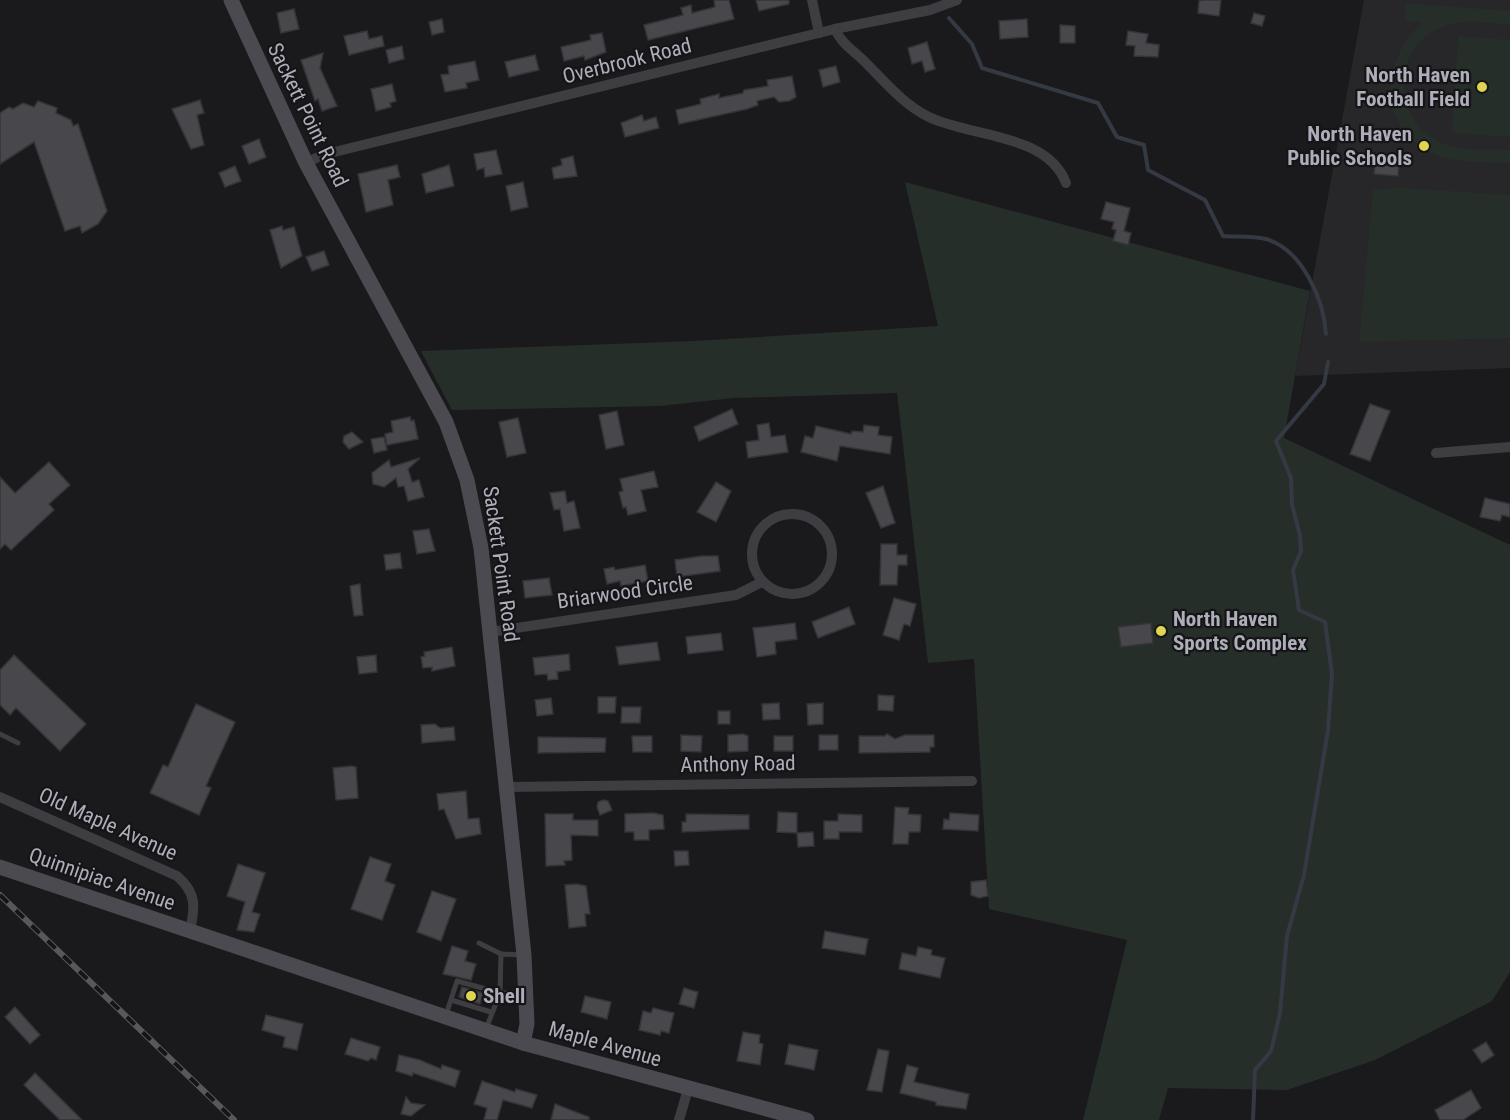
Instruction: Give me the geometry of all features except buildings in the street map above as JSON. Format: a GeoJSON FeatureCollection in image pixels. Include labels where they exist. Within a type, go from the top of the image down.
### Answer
{"type":"FeatureCollection","features":[{"type":"Feature","properties":{"kind":"street","name":"Sackett Point Road"},"geometry":{"type":"LineString","coordinates":[[231,0],[306,163],[413,358],[455,445],[475,507],[524,955],[527,1024],[523,1043]]}},
{"type":"Feature","properties":{"kind":"street"},"geometry":{"type":"LineString","coordinates":[[812,0],[819,33]]}},
{"type":"Feature","properties":{"kind":"street","name":"Overbrook Road"},"geometry":{"type":"LineString","coordinates":[[306,163],[322,155],[835,29],[930,10],[957,0]]}},
{"type":"Feature","properties":{"kind":"street"},"geometry":{"type":"LineString","coordinates":[[835,29],[846,45],[912,106],[930,117],[993,135],[1036,152],[1057,165],[1066,183]]}},
{"type":"Feature","properties":{"kind":"street"},"geometry":{"type":"LineString","coordinates":[[1436,453],[1510,447]]}},
{"type":"Feature","properties":{"kind":"street"},"geometry":{"type":"LineString","coordinates":[[795,514],[808,517],[820,525],[832,547],[828,572],[821,582],[811,590],[786,594],[762,582],[752,558],[753,544],[759,531],[781,515],[795,514]]}},
{"type":"Feature","properties":{"kind":"street","name":"Briarwood Circle"},"geometry":{"type":"LineString","coordinates":[[490,632],[736,596],[762,582]]}},
{"type":"Feature","properties":{"kind":"street","name":"Anthony Road"},"geometry":{"type":"LineString","coordinates":[[505,787],[972,781]]}},
{"type":"Feature","properties":{"kind":"street","name":"Old Maple Avenue"},"geometry":{"type":"LineString","coordinates":[[0,797],[177,876],[194,896],[195,909],[190,931]]}},
{"type":"Feature","properties":{"kind":"street","name":"Quinnipiac Avenue"},"geometry":{"type":"LineString","coordinates":[[0,867],[190,931]]}},
{"type":"Feature","properties":{"kind":"street","name":"Maple Avenue"},"geometry":{"type":"LineString","coordinates":[[190,931],[523,1043],[807,1120]]}},
{"type":"Feature","properties":{"kind":"street"},"geometry":{"type":"LineString","coordinates":[[679,1120],[688,1089]]}},
{"type":"Feature","properties":{"kind":"lane"},"geometry":{"type":"LineString","coordinates":[[0,734],[18,743]]}},
{"type":"Feature","properties":{"kind":"lane"},"geometry":{"type":"LineString","coordinates":[[479,943],[501,954],[524,955]]}},
{"type":"Feature","properties":{"kind":"lane"},"geometry":{"type":"LineString","coordinates":[[486,1030],[500,993],[501,954]]}},
{"type":"Feature","properties":{"kind":"lane"},"geometry":{"type":"LineString","coordinates":[[445,1017],[457,981],[500,993],[526,993]]}},
{"type":"Feature","properties":{"kind":"lane"},"geometry":{"type":"LineString","coordinates":[[451,1000],[491,1012]]}},
{"type":"Feature","properties":{"kind":"shaded area","name":"North Haven Public Schools"},"geometry":{"type":"Polygon","coordinates":[[[1364,0],[1510,0],[1510,368],[1295,376],[1364,0]]]}},
{"type":"Feature","properties":{"kind":"shaded area"},"geometry":{"type":"Polygon","coordinates":[[[1406,3],[1510,11],[1510,25],[1476,22],[1450,24],[1425,37],[1413,51],[1406,67],[1404,85],[1406,102],[1413,119],[1425,133],[1442,143],[1458,147],[1510,150],[1510,163],[1470,162],[1441,157],[1414,141],[1401,126],[1393,109],[1391,91],[1393,72],[1399,54],[1409,37],[1423,22],[1405,21],[1406,3]]]}},
{"type":"Feature","properties":{"kind":"shaded area","name":"North Haven Football Field"},"geometry":{"type":"Polygon","coordinates":[[[1458,36],[1510,40],[1510,137],[1452,133],[1458,36]]]}},
{"type":"Feature","properties":{"kind":"shaded area"},"geometry":{"type":"Polygon","coordinates":[[[905,182],[1310,291],[1284,438],[1510,545],[1510,972],[1492,1001],[1375,1060],[1287,1090],[1168,1088],[1159,1120],[1083,1120],[1127,940],[989,909],[974,659],[928,663],[897,393],[734,398],[660,406],[452,410],[421,351],[695,341],[938,326],[905,182]]]}},
{"type":"Feature","properties":{"kind":"shaded area"},"geometry":{"type":"Polygon","coordinates":[[[1403,188],[1510,195],[1510,338],[1359,342],[1373,189],[1403,188]]]}},
{"type":"Feature","properties":{"kind":"waterway"},"geometry":{"type":"LineString","coordinates":[[949,18],[972,44],[982,68],[1098,103],[1117,137],[1144,145],[1148,170],[1205,200],[1223,236],[1266,239],[1290,253],[1300,264],[1316,292],[1326,334]]}},
{"type":"Feature","properties":{"kind":"waterway"},"geometry":{"type":"LineString","coordinates":[[1253,1120],[1255,1070],[1271,1051],[1280,1013],[1287,936],[1304,875],[1328,730],[1332,674],[1325,622],[1299,610],[1293,570],[1301,551],[1300,535],[1292,505],[1291,478],[1276,441],[1324,384],[1328,362]]}},
{"type":"Feature","properties":{"kind":"railway"},"geometry":{"type":"LineString","coordinates":[[0,895],[234,1120]]}},
{"type":"Feature","properties":{"kind":"place","name":"North Haven Football Field"},"geometry":{"type":"Point","coordinates":[1482,87]}},
{"type":"Feature","properties":{"kind":"place","name":"North Haven Public Schools"},"geometry":{"type":"Point","coordinates":[1424,146]}},
{"type":"Feature","properties":{"kind":"place","name":"North Haven Sports Complex"},"geometry":{"type":"Point","coordinates":[1161,631]}},
{"type":"Feature","properties":{"kind":"place","name":"Shell"},"geometry":{"type":"Point","coordinates":[471,996]}}]}
